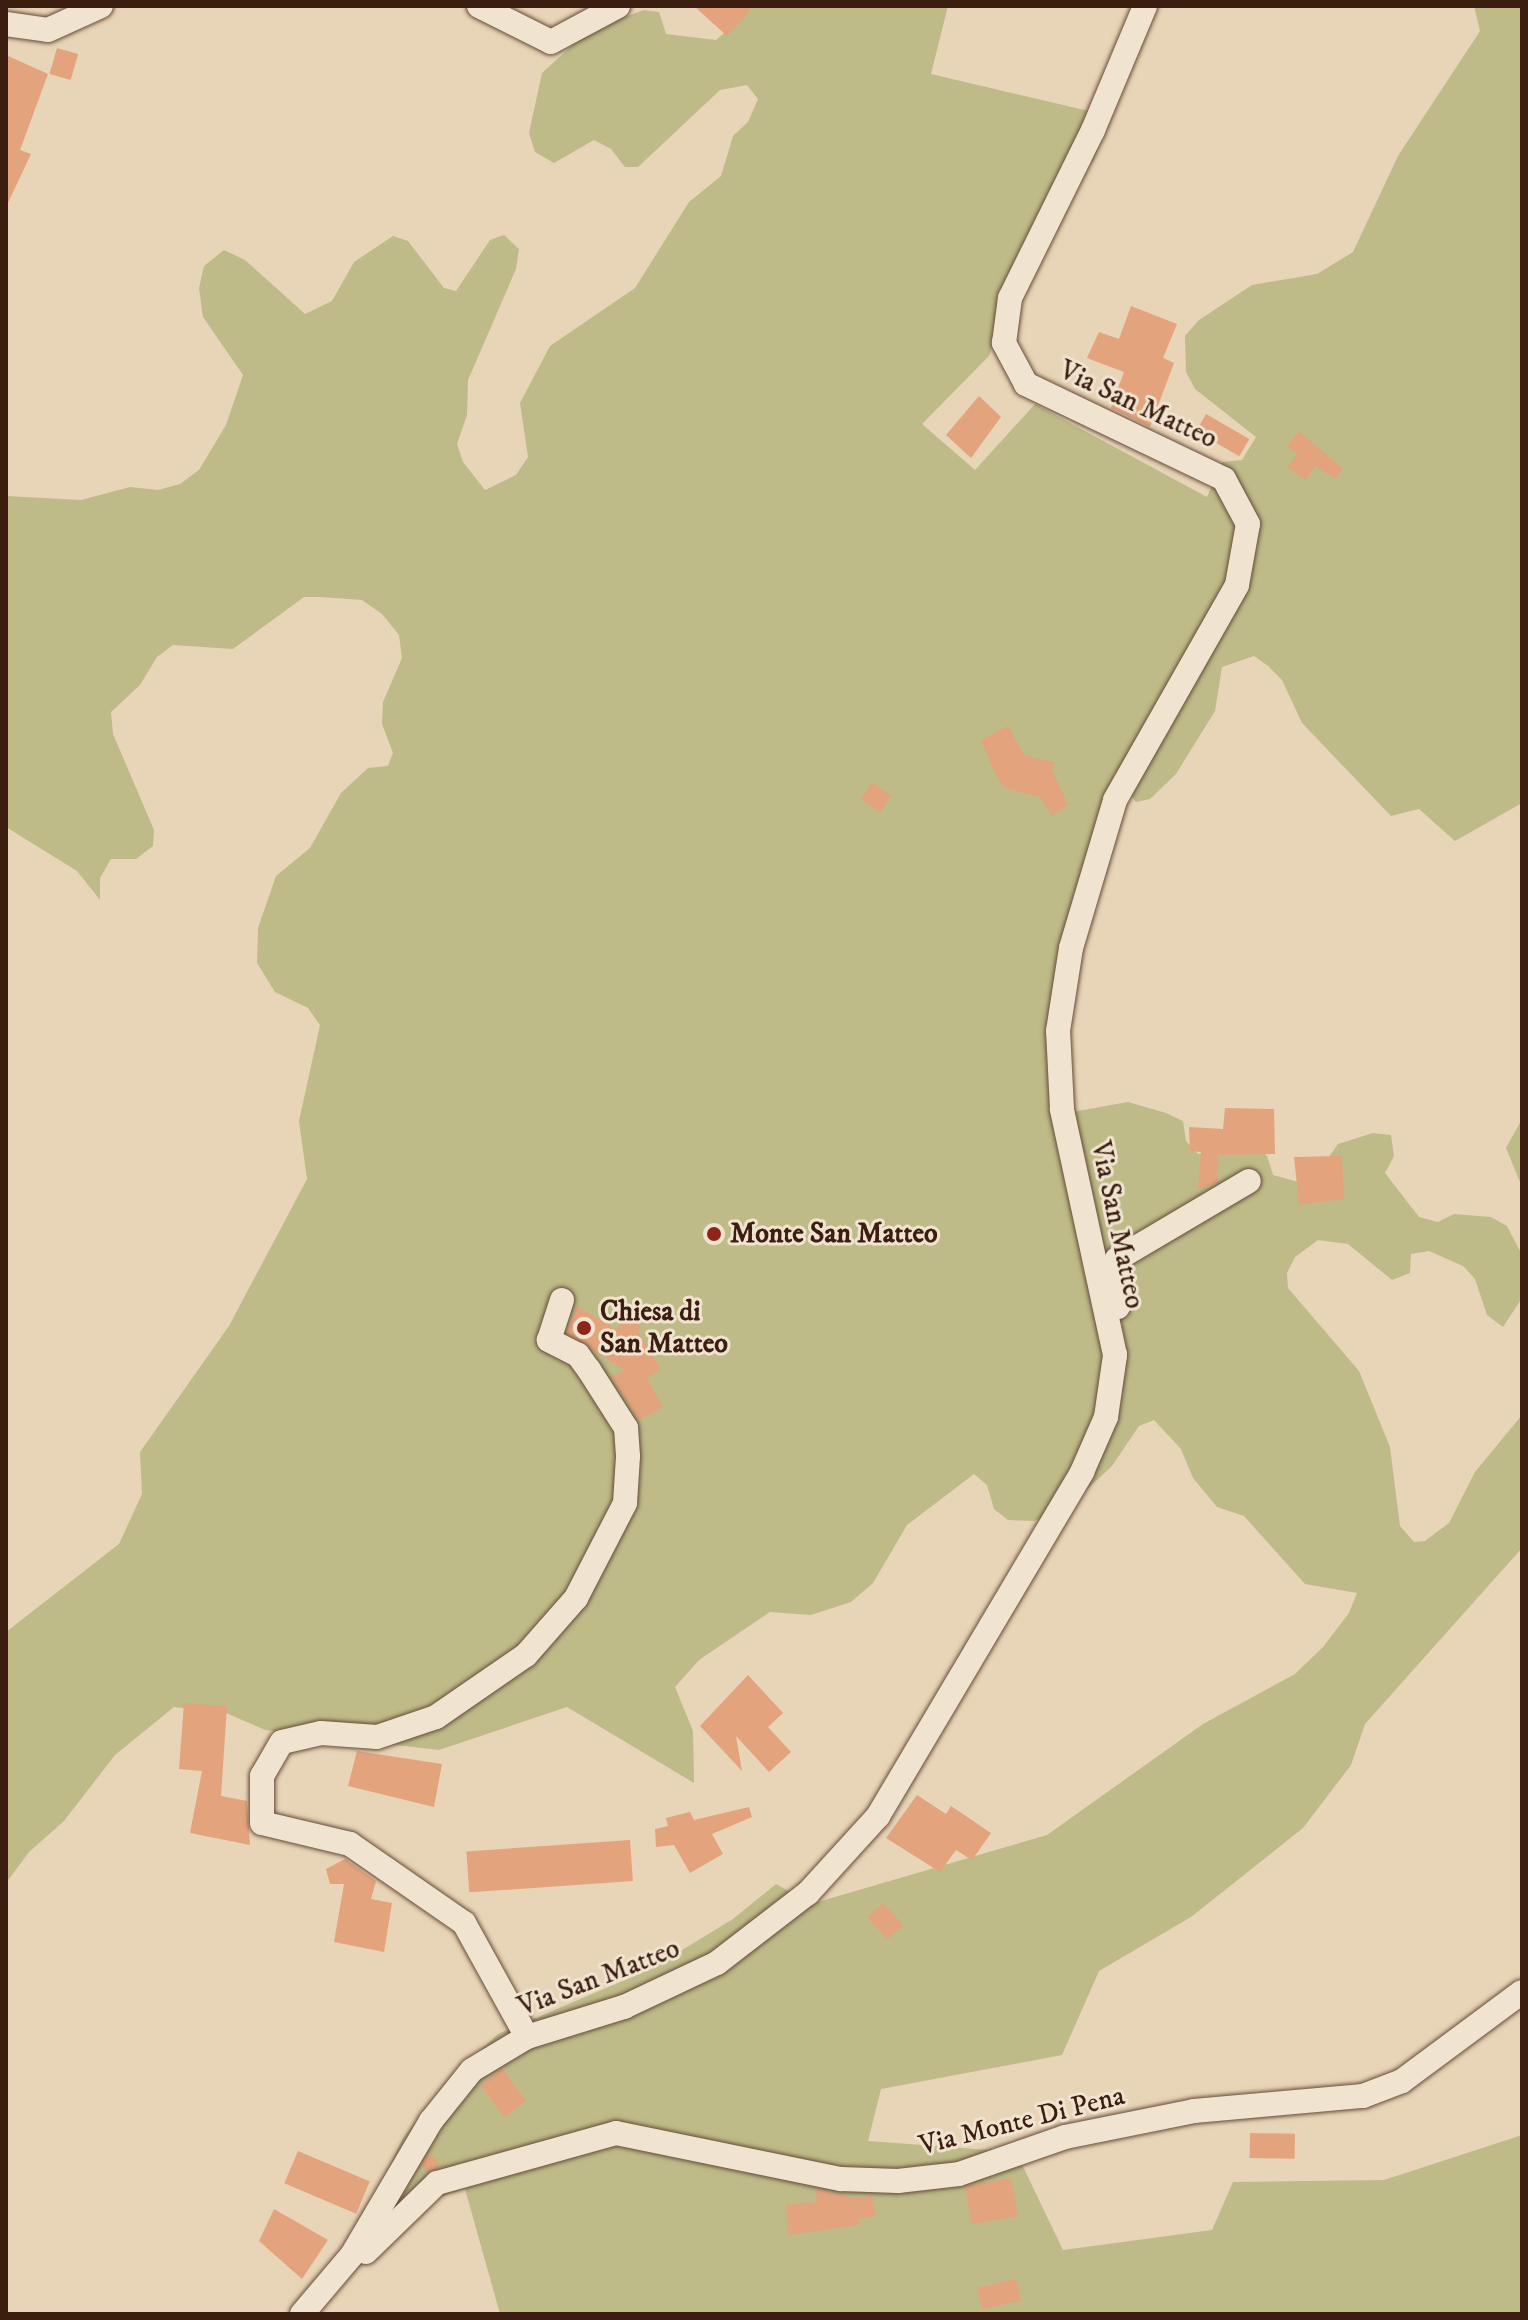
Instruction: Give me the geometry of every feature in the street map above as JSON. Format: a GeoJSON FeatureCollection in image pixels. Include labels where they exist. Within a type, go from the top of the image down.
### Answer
{"type":"FeatureCollection","features":[{"type":"Feature","properties":{"kind":"street"},"geometry":{"type":"LineString","coordinates":[[6,24],[48,30],[101,6]]}},
{"type":"Feature","properties":{"kind":"street"},"geometry":{"type":"LineString","coordinates":[[479,6],[551,42],[618,6]]}},
{"type":"Feature","properties":{"kind":"street","name":"Via San Matteo"},"geometry":{"type":"LineString","coordinates":[[302,2314],[352,2255],[439,2110],[472,2070],[527,2037],[624,2007],[717,1963],[808,1893],[878,1816],[1082,1472],[1106,1417],[1115,1355],[1062,1109],[1058,1031],[1071,948],[1115,800],[1237,585],[1248,524],[1224,479],[1026,384],[1004,343],[1010,298],[1093,130],[1145,6]]}},
{"type":"Feature","properties":{"kind":"street"},"geometry":{"type":"LineString","coordinates":[[1115,1355],[1120,1327],[1117,1259],[1249,1181]]}},
{"type":"Feature","properties":{"kind":"street"},"geometry":{"type":"LineString","coordinates":[[527,2037],[464,1923],[350,1844],[262,1823],[262,1776],[282,1742],[321,1733],[377,1737],[436,1717],[526,1655],[576,1598],[625,1503],[628,1456],[626,1428],[589,1370],[578,1355],[549,1340],[562,1300]]}},
{"type":"Feature","properties":{"kind":"street","name":"Via Monte Di Pena"},"geometry":{"type":"LineString","coordinates":[[352,2255],[365,2254],[437,2183],[616,2133],[841,2179],[898,2181],[959,2174],[1065,2137],[1194,2111],[1363,2096],[1402,2081],[1522,1992]]}},
{"type":"Feature","properties":{"kind":"shaded area"},"geometry":{"type":"Polygon","coordinates":[[[755,6],[948,6],[931,74],[1110,116],[1093,162],[1070,154],[1019,268],[989,356],[922,424],[975,470],[1035,404],[1207,497],[1222,462],[1242,460],[1256,437],[1195,389],[1186,372],[1185,336],[1199,320],[1252,285],[1317,274],[1353,252],[1398,156],[1480,31],[1474,6],[1522,6],[1522,803],[1455,841],[1419,809],[1391,816],[1302,723],[1282,680],[1268,666],[1254,656],[1222,667],[1215,711],[1176,774],[1150,799],[1136,802],[1124,786],[1067,996],[1072,1112],[1128,1102],[1166,1113],[1183,1121],[1186,1141],[1198,1154],[1254,1143],[1267,1156],[1273,1175],[1309,1185],[1338,1144],[1373,1133],[1391,1135],[1394,1156],[1385,1173],[1419,1217],[1438,1222],[1454,1214],[1491,1217],[1507,1226],[1522,1255],[1522,1298],[1503,1327],[1487,1315],[1475,1279],[1463,1266],[1429,1251],[1411,1254],[1410,1273],[1392,1280],[1348,1244],[1318,1240],[1295,1257],[1287,1273],[1288,1288],[1359,1371],[1390,1447],[1400,1526],[1414,1542],[1425,1541],[1449,1523],[1475,1472],[1522,1415],[1522,1548],[1365,1724],[1351,1765],[1303,1828],[1191,1917],[1099,1971],[1062,2055],[881,2089],[868,2141],[1016,2152],[1063,2250],[1212,2230],[1233,2182],[1384,2180],[1522,2135],[1522,2314],[500,2314],[465,2189],[363,2222],[403,2138],[446,2083],[498,2034],[651,1969],[733,1919],[776,1884],[811,1904],[1047,1835],[1203,1724],[1295,1674],[1323,1647],[1349,1613],[1357,1593],[1305,1584],[1244,1516],[1217,1507],[1193,1478],[1181,1449],[1154,1420],[1139,1426],[1112,1466],[1067,1508],[1034,1521],[1008,1520],[994,1509],[987,1485],[974,1474],[907,1525],[873,1583],[851,1602],[811,1615],[770,1612],[699,1660],[675,1687],[693,1731],[694,1783],[567,1707],[439,1750],[265,1730],[226,1713],[174,1707],[115,1755],[64,1821],[29,1852],[6,1883],[6,1632],[119,1544],[142,1494],[140,1452],[229,1326],[307,1179],[299,1121],[320,1025],[308,1008],[275,992],[257,963],[258,928],[276,876],[310,848],[341,793],[368,768],[388,766],[393,753],[382,724],[383,702],[402,658],[399,635],[382,614],[362,600],[321,597],[304,597],[233,649],[173,645],[157,657],[140,685],[111,712],[113,734],[154,830],[153,846],[136,859],[111,859],[100,878],[100,900],[77,871],[6,827],[6,496],[81,500],[130,487],[158,490],[180,484],[199,470],[226,425],[243,375],[203,317],[199,288],[204,266],[224,250],[245,260],[305,314],[332,301],[354,262],[393,236],[408,241],[444,288],[456,291],[490,240],[504,235],[519,249],[516,269],[468,380],[467,415],[457,444],[463,462],[485,490],[516,475],[528,457],[520,403],[550,346],[635,288],[689,202],[721,176],[733,136],[748,122],[758,99],[747,85],[720,90],[638,167],[625,167],[611,149],[594,140],[554,163],[535,152],[529,133],[542,73],[590,29],[644,10],[659,12],[666,34],[716,40],[755,6]]]}},
{"type":"Feature","properties":{"kind":"shaded area"},"geometry":{"type":"Polygon","coordinates":[[[1522,1119],[1522,1187],[1506,1148],[1522,1119]]]}},
{"type":"Feature","properties":{"kind":"building"},"geometry":{"type":"Polygon","coordinates":[[[694,6],[754,6],[727,36],[694,6]]]}},
{"type":"Feature","properties":{"kind":"building"},"geometry":{"type":"Polygon","coordinates":[[[57,48],[78,54],[71,80],[50,74],[57,48]]]}},
{"type":"Feature","properties":{"kind":"building"},"geometry":{"type":"Polygon","coordinates":[[[6,55],[48,74],[20,150],[31,154],[6,207],[6,55]]]}},
{"type":"Feature","properties":{"kind":"building"},"geometry":{"type":"Polygon","coordinates":[[[1131,306],[1177,324],[1163,358],[1174,363],[1150,427],[1111,408],[1124,372],[1087,358],[1099,332],[1119,339],[1131,306]]]}},
{"type":"Feature","properties":{"kind":"building"},"geometry":{"type":"Polygon","coordinates":[[[979,396],[1001,417],[971,458],[946,435],[979,396]]]}},
{"type":"Feature","properties":{"kind":"building"},"geometry":{"type":"Polygon","coordinates":[[[1206,414],[1249,439],[1239,456],[1196,431],[1206,414]]]}},
{"type":"Feature","properties":{"kind":"building"},"geometry":{"type":"Polygon","coordinates":[[[1299,431],[1343,469],[1335,479],[1316,466],[1305,480],[1287,467],[1298,454],[1287,447],[1299,431]]]}},
{"type":"Feature","properties":{"kind":"building"},"geometry":{"type":"Polygon","coordinates":[[[1008,726],[1025,756],[1054,762],[1052,770],[1068,805],[1052,816],[1040,797],[1004,788],[994,771],[981,740],[1008,726]]]}},
{"type":"Feature","properties":{"kind":"building"},"geometry":{"type":"Polygon","coordinates":[[[872,783],[891,796],[880,812],[861,800],[872,783]]]}},
{"type":"Feature","properties":{"kind":"building"},"geometry":{"type":"Polygon","coordinates":[[[1225,1108],[1274,1109],[1275,1154],[1218,1155],[1217,1183],[1198,1189],[1201,1152],[1190,1151],[1189,1127],[1223,1129],[1225,1108]]]}},
{"type":"Feature","properties":{"kind":"building"},"geometry":{"type":"Polygon","coordinates":[[[1342,1156],[1344,1199],[1299,1205],[1294,1157],[1342,1156]]]}},
{"type":"Feature","properties":{"kind":"building"},"geometry":{"type":"Polygon","coordinates":[[[577,1306],[617,1330],[625,1316],[641,1326],[638,1331],[661,1370],[647,1378],[663,1407],[639,1420],[611,1377],[624,1370],[567,1333],[577,1306]]]}},
{"type":"Feature","properties":{"kind":"building"},"geometry":{"type":"Polygon","coordinates":[[[748,1675],[783,1713],[768,1727],[791,1752],[769,1772],[736,1736],[742,1771],[700,1726],[748,1675]]]}},
{"type":"Feature","properties":{"kind":"building"},"geometry":{"type":"Polygon","coordinates":[[[184,1703],[227,1706],[221,1796],[247,1801],[250,1845],[190,1833],[202,1771],[179,1769],[184,1703]]]}},
{"type":"Feature","properties":{"kind":"building"},"geometry":{"type":"Polygon","coordinates":[[[357,1751],[442,1764],[434,1807],[348,1786],[357,1751]]]}},
{"type":"Feature","properties":{"kind":"building"},"geometry":{"type":"Polygon","coordinates":[[[917,1795],[946,1814],[951,1806],[991,1833],[972,1860],[956,1850],[940,1872],[886,1838],[917,1795]]]}},
{"type":"Feature","properties":{"kind":"building"},"geometry":{"type":"Polygon","coordinates":[[[749,1807],[752,1817],[712,1834],[723,1854],[690,1873],[674,1845],[656,1847],[655,1829],[668,1826],[666,1818],[690,1812],[694,1820],[749,1807]]]}},
{"type":"Feature","properties":{"kind":"building"},"geometry":{"type":"Polygon","coordinates":[[[630,1840],[633,1881],[469,1892],[466,1851],[630,1840]]]}},
{"type":"Feature","properties":{"kind":"building"},"geometry":{"type":"Polygon","coordinates":[[[345,1859],[376,1881],[371,1899],[392,1903],[384,1952],[334,1942],[344,1884],[330,1884],[326,1869],[345,1859]]]}},
{"type":"Feature","properties":{"kind":"building"},"geometry":{"type":"Polygon","coordinates":[[[883,1903],[903,1925],[887,1939],[867,1917],[883,1903]]]}},
{"type":"Feature","properties":{"kind":"building"},"geometry":{"type":"Polygon","coordinates":[[[502,2069],[526,2101],[505,2117],[480,2085],[502,2069]]]}},
{"type":"Feature","properties":{"kind":"building"},"geometry":{"type":"Polygon","coordinates":[[[1250,2133],[1295,2134],[1295,2159],[1250,2158],[1250,2133]]]}},
{"type":"Feature","properties":{"kind":"building"},"geometry":{"type":"Polygon","coordinates":[[[298,2151],[370,2181],[356,2214],[284,2183],[298,2151]]]}},
{"type":"Feature","properties":{"kind":"building"},"geometry":{"type":"Polygon","coordinates":[[[427,2156],[433,2156],[438,2164],[436,2170],[427,2172],[422,2167],[422,2161],[427,2156]]]}},
{"type":"Feature","properties":{"kind":"building"},"geometry":{"type":"Polygon","coordinates":[[[1011,2178],[1018,2216],[971,2225],[965,2186],[1011,2178]]]}},
{"type":"Feature","properties":{"kind":"building"},"geometry":{"type":"Polygon","coordinates":[[[815,2189],[855,2198],[872,2196],[876,2216],[859,2219],[859,2225],[788,2235],[786,2205],[817,2202],[815,2189]]]}},
{"type":"Feature","properties":{"kind":"building"},"geometry":{"type":"Polygon","coordinates":[[[274,2209],[328,2240],[302,2279],[259,2241],[274,2209]]]}},
{"type":"Feature","properties":{"kind":"building"},"geometry":{"type":"Polygon","coordinates":[[[1016,2279],[1021,2300],[982,2309],[977,2288],[1016,2279]]]}},
{"type":"Feature","properties":{"kind":"place","name":"Monte San Matteo"},"geometry":{"type":"Point","coordinates":[714,1234]}},
{"type":"Feature","properties":{"kind":"place","name":"Chiesa di San Matteo"},"geometry":{"type":"Point","coordinates":[584,1328]}}]}
